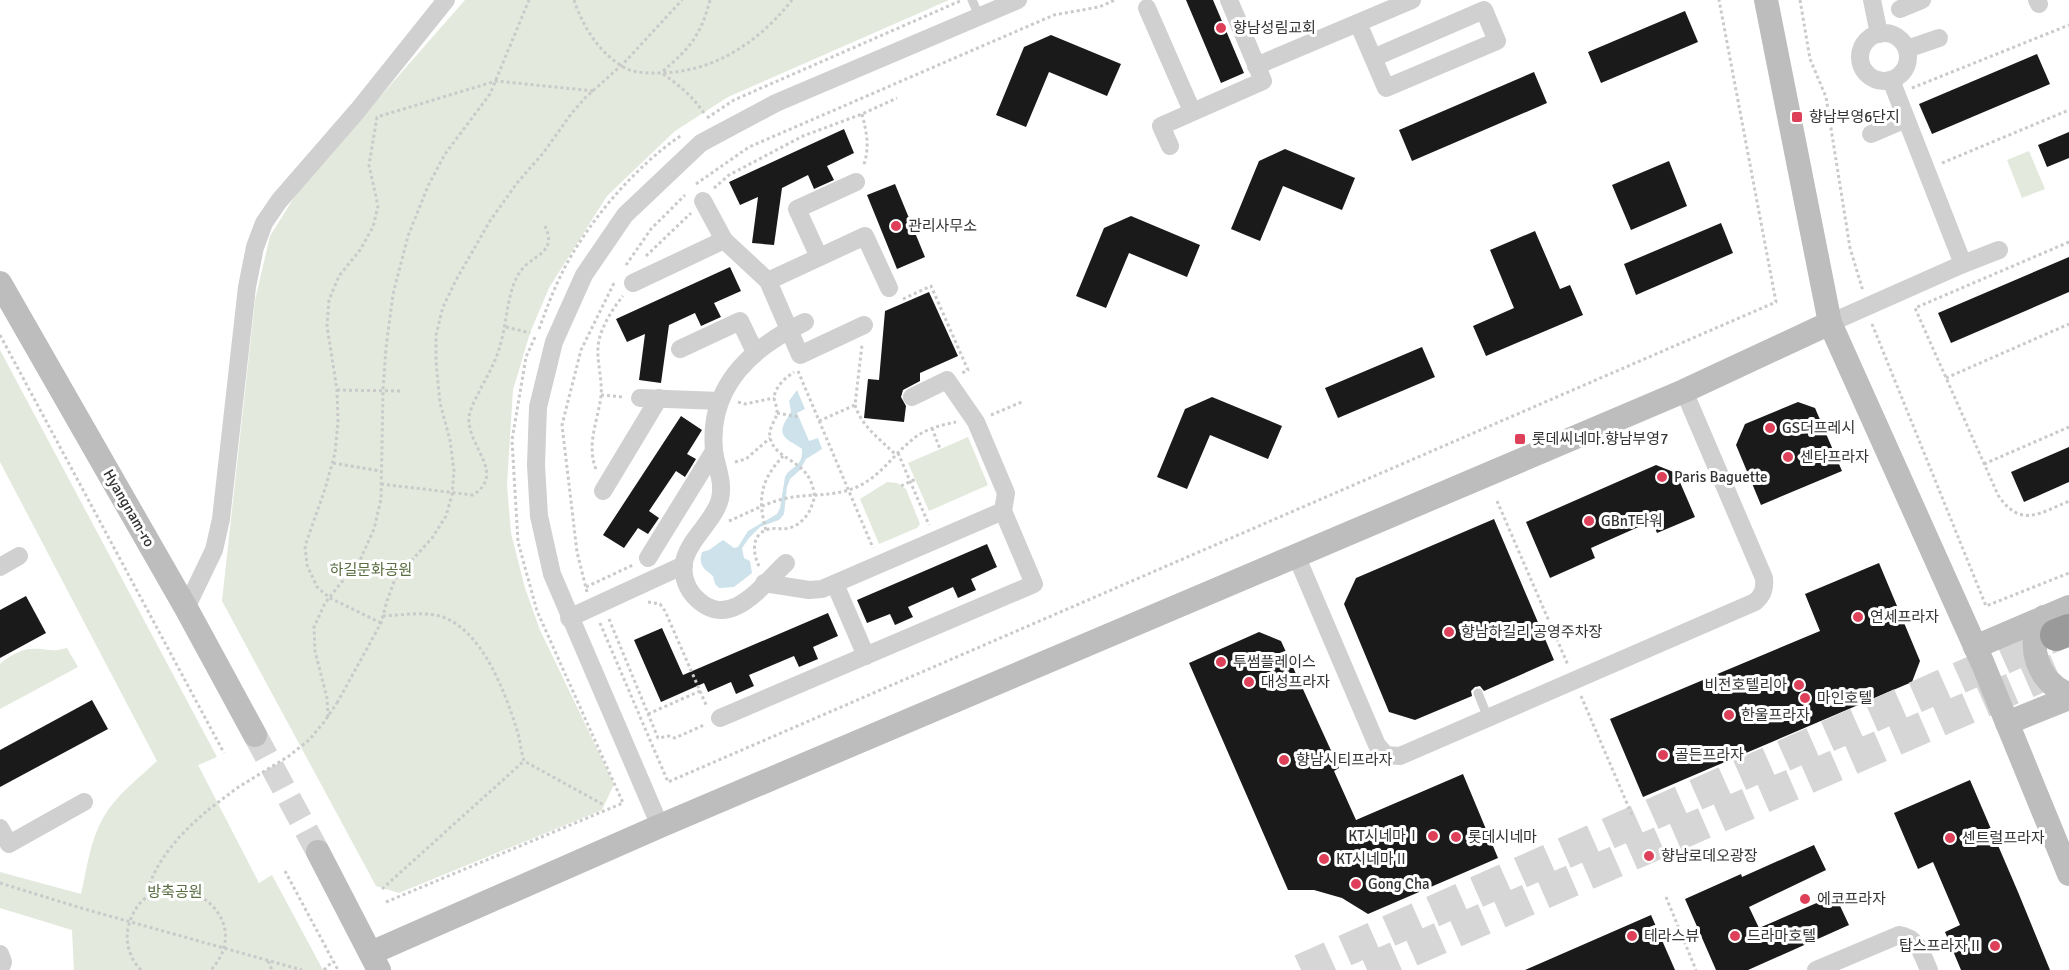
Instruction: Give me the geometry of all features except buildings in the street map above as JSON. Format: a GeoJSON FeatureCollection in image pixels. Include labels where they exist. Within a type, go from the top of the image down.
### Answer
{"type":"FeatureCollection","features":[{"type":"Feature","properties":{"kind":"street"},"geometry":{"type":"LineString","coordinates":[[186,608],[214,550],[221,519],[247,287],[255,247],[264,223],[279,201],[358,110],[446,0]]}},
{"type":"Feature","properties":{"kind":"street"},"geometry":{"type":"LineString","coordinates":[[660,826],[569,618],[552,574],[539,516],[536,465],[538,407],[554,342],[584,275],[619,223],[701,143],[776,103],[975,8],[1018,0]]}},
{"type":"Feature","properties":{"kind":"street"},"geometry":{"type":"LineString","coordinates":[[1170,146],[1161,126],[1263,81],[1229,0]]}},
{"type":"Feature","properties":{"kind":"street"},"geometry":{"type":"LineString","coordinates":[[1256,66],[1412,0]]}},
{"type":"Feature","properties":{"kind":"street"},"geometry":{"type":"LineString","coordinates":[[1766,0],[1830,323],[1975,647],[2069,874]]}},
{"type":"Feature","properties":{"kind":"street"},"geometry":{"type":"LineString","coordinates":[[1872,0],[1880,34]]}},
{"type":"Feature","properties":{"kind":"street"},"geometry":{"type":"LineString","coordinates":[[1900,9],[1923,0]]}},
{"type":"Feature","properties":{"kind":"street"},"geometry":{"type":"LineString","coordinates":[[1147,8],[1192,111]]}},
{"type":"Feature","properties":{"kind":"street"},"geometry":{"type":"LineString","coordinates":[[1358,23],[1373,58],[1386,88],[1497,41],[1484,10],[1373,58]]}},
{"type":"Feature","properties":{"kind":"street"},"geometry":{"type":"LineString","coordinates":[[1880,34],[1897,37],[1907,50],[1906,66],[1902,73],[1891,80],[1879,81],[1871,78],[1862,66],[1860,58],[1864,45],[1868,39],[1880,34]]}},
{"type":"Feature","properties":{"kind":"street"},"geometry":{"type":"LineString","coordinates":[[1907,50],[1939,38]]}},
{"type":"Feature","properties":{"kind":"street"},"geometry":{"type":"LineString","coordinates":[[1891,80],[1963,264]]}},
{"type":"Feature","properties":{"kind":"street"},"geometry":{"type":"LineString","coordinates":[[1870,134],[1906,119]]}},
{"type":"Feature","properties":{"kind":"street"},"geometry":{"type":"LineString","coordinates":[[819,257],[795,203],[856,182]]}},
{"type":"Feature","properties":{"kind":"street"},"geometry":{"type":"LineString","coordinates":[[703,201],[724,240],[768,281],[797,326],[800,355],[864,325]]}},
{"type":"Feature","properties":{"kind":"street"},"geometry":{"type":"LineString","coordinates":[[768,281],[865,236],[892,295]]}},
{"type":"Feature","properties":{"kind":"street"},"geometry":{"type":"LineString","coordinates":[[626,279],[724,240]]}},
{"type":"Feature","properties":{"kind":"street"},"geometry":{"type":"LineString","coordinates":[[318,852],[375,962],[660,826],[1684,391],[1830,323],[1999,250]]}},
{"type":"Feature","properties":{"kind":"street","name":"Hyangnam-ro"},"geometry":{"type":"LineString","coordinates":[[0,283],[186,608],[255,735]]}},
{"type":"Feature","properties":{"kind":"street"},"geometry":{"type":"LineString","coordinates":[[680,349],[740,321],[755,352]]}},
{"type":"Feature","properties":{"kind":"street"},"geometry":{"type":"LineString","coordinates":[[786,563],[766,581],[753,598],[742,606],[729,609],[716,609],[703,604],[693,596],[686,584],[683,571],[691,546],[720,500],[722,460],[714,428],[730,405],[731,379],[755,352],[797,326]]}},
{"type":"Feature","properties":{"kind":"street"},"geometry":{"type":"LineString","coordinates":[[717,720],[1034,584],[1003,511],[1006,493],[976,422],[947,380],[912,398]]}},
{"type":"Feature","properties":{"kind":"street"},"geometry":{"type":"LineString","coordinates":[[1296,555],[1377,745],[1386,755],[1400,756],[1755,602],[1764,591],[1764,578],[1684,391]]}},
{"type":"Feature","properties":{"kind":"street"},"geometry":{"type":"LineString","coordinates":[[640,398],[730,405]]}},
{"type":"Feature","properties":{"kind":"street"},"geometry":{"type":"LineString","coordinates":[[603,490],[659,398]]}},
{"type":"Feature","properties":{"kind":"street"},"geometry":{"type":"LineString","coordinates":[[648,558],[722,460]]}},
{"type":"Feature","properties":{"kind":"street"},"geometry":{"type":"LineString","coordinates":[[766,581],[809,590],[822,589],[1003,511]]}},
{"type":"Feature","properties":{"kind":"street"},"geometry":{"type":"LineString","coordinates":[[0,567],[20,556]]}},
{"type":"Feature","properties":{"kind":"street"},"geometry":{"type":"LineString","coordinates":[[569,618],[684,565]]}},
{"type":"Feature","properties":{"kind":"street"},"geometry":{"type":"LineString","coordinates":[[835,584],[866,656]]}},
{"type":"Feature","properties":{"kind":"street"},"geometry":{"type":"LineString","coordinates":[[1975,647],[2056,627],[2069,607]]}},
{"type":"Feature","properties":{"kind":"street"},"geometry":{"type":"LineString","coordinates":[[2056,627],[2038,625],[2035,635],[2037,662],[2053,685],[2069,696]]}},
{"type":"Feature","properties":{"kind":"street"},"geometry":{"type":"LineString","coordinates":[[2007,723],[2069,696]]}},
{"type":"Feature","properties":{"kind":"street"},"geometry":{"type":"LineString","coordinates":[[0,828],[9,844],[84,802]]}},
{"type":"Feature","properties":{"kind":"street"},"geometry":{"type":"LineString","coordinates":[[1816,970],[1899,935],[1906,936],[1917,944],[1929,970]]}},
{"type":"Feature","properties":{"kind":"street"},"geometry":{"type":"LineString","coordinates":[[0,954],[3,962],[0,970]]}},
{"type":"Feature","properties":{"kind":"lane"},"geometry":{"type":"LineString","coordinates":[[1478,693],[1488,718]]}},
{"type":"Feature","properties":{"kind":"path"},"geometry":{"type":"LineString","coordinates":[[328,717],[327,698],[315,651],[314,627],[325,603],[362,558],[374,529],[381,499],[383,390],[393,294],[408,236],[445,154],[496,81],[529,0]]}},
{"type":"Feature","properties":{"kind":"path"},"geometry":{"type":"LineString","coordinates":[[574,0],[597,44],[622,65],[639,72],[661,73],[689,70],[715,62],[740,50],[762,32],[792,0]]}},
{"type":"Feature","properties":{"kind":"path"},"geometry":{"type":"LineString","coordinates":[[153,894],[148,888],[155,868],[187,828],[237,788],[290,756],[309,740],[337,703],[381,623],[395,579],[432,538],[446,516],[452,493],[454,471],[450,440],[440,403],[436,336],[443,307],[456,280],[490,221],[571,114],[622,65],[682,0]]}},
{"type":"Feature","properties":{"kind":"path"},"geometry":{"type":"LineString","coordinates":[[661,73],[686,52],[705,21],[710,0]]}},
{"type":"Feature","properties":{"kind":"path"},"geometry":{"type":"LineString","coordinates":[[625,266],[651,229],[699,181],[749,147],[1054,15],[1099,7],[1115,0]]}},
{"type":"Feature","properties":{"kind":"path"},"geometry":{"type":"LineString","coordinates":[[626,279],[612,285],[580,350],[562,426],[577,552],[586,587],[668,782],[1776,302],[1719,0]]}},
{"type":"Feature","properties":{"kind":"path"},"geometry":{"type":"LineString","coordinates":[[1800,0],[1810,59],[1826,97],[1850,248],[1875,332],[1986,606],[2069,573]]}},
{"type":"Feature","properties":{"kind":"path"},"geometry":{"type":"LineString","coordinates":[[1910,88],[2069,26]]}},
{"type":"Feature","properties":{"kind":"path"},"geometry":{"type":"LineString","coordinates":[[661,73],[681,86],[704,113]]}},
{"type":"Feature","properties":{"kind":"path"},"geometry":{"type":"LineString","coordinates":[[381,623],[330,598],[317,586],[307,565],[305,546],[335,453],[338,422],[337,390],[327,326],[329,300],[339,276],[360,250],[374,227],[378,206],[369,165],[377,117],[496,81],[594,91]]}},
{"type":"Feature","properties":{"kind":"path"},"geometry":{"type":"LineString","coordinates":[[856,182],[867,156],[868,139],[862,114],[897,98]]}},
{"type":"Feature","properties":{"kind":"path"},"geometry":{"type":"LineString","coordinates":[[1926,169],[2069,110]]}},
{"type":"Feature","properties":{"kind":"path"},"geometry":{"type":"LineString","coordinates":[[381,484],[472,495],[482,489],[488,478],[486,467],[474,442],[469,422],[471,410],[495,363],[506,327],[513,283],[517,274],[546,250],[550,239],[545,226]]}},
{"type":"Feature","properties":{"kind":"path"},"geometry":{"type":"LineString","coordinates":[[2069,242],[1915,308],[1998,495],[2006,507],[2016,514],[2030,517],[2069,501]]}},
{"type":"Feature","properties":{"kind":"path"},"geometry":{"type":"LineString","coordinates":[[892,295],[931,286],[968,370],[947,380]]}},
{"type":"Feature","properties":{"kind":"path"},"geometry":{"type":"LineString","coordinates":[[1946,378],[2069,324]]}},
{"type":"Feature","properties":{"kind":"path"},"geometry":{"type":"LineString","coordinates":[[864,325],[855,405],[859,417],[867,428],[897,454],[935,540]]}},
{"type":"Feature","properties":{"kind":"path"},"geometry":{"type":"LineString","coordinates":[[506,327],[530,333]]}},
{"type":"Feature","properties":{"kind":"path"},"geometry":{"type":"LineString","coordinates":[[0,335],[224,753]]}},
{"type":"Feature","properties":{"kind":"path"},"geometry":{"type":"LineString","coordinates":[[766,581],[758,565],[754,545],[758,536],[766,530],[789,528],[800,523],[807,516],[815,496],[812,481],[805,470],[783,456],[770,438],[770,429],[777,413],[774,398],[778,386],[798,369],[880,564]]}},
{"type":"Feature","properties":{"kind":"path"},"geometry":{"type":"LineString","coordinates":[[337,390],[400,391]]}},
{"type":"Feature","properties":{"kind":"path"},"geometry":{"type":"LineString","coordinates":[[601,395],[640,398]]}},
{"type":"Feature","properties":{"kind":"path"},"geometry":{"type":"LineString","coordinates":[[730,405],[740,395]]}},
{"type":"Feature","properties":{"kind":"path"},"geometry":{"type":"LineString","coordinates":[[730,405],[774,398]]}},
{"type":"Feature","properties":{"kind":"path"},"geometry":{"type":"LineString","coordinates":[[1010,407],[1024,401]]}},
{"type":"Feature","properties":{"kind":"path"},"geometry":{"type":"LineString","coordinates":[[819,422],[855,405]]}},
{"type":"Feature","properties":{"kind":"path"},"geometry":{"type":"LineString","coordinates":[[777,413],[799,417]]}},
{"type":"Feature","properties":{"kind":"path"},"geometry":{"type":"LineString","coordinates":[[729,514],[727,522],[761,506],[793,497],[815,496],[861,485],[880,471],[914,438],[932,428],[955,422],[976,422]]}},
{"type":"Feature","properties":{"kind":"path"},"geometry":{"type":"LineString","coordinates":[[1984,464],[2069,427]]}},
{"type":"Feature","properties":{"kind":"path"},"geometry":{"type":"LineString","coordinates":[[932,428],[940,449]]}},
{"type":"Feature","properties":{"kind":"path"},"geometry":{"type":"LineString","coordinates":[[722,460],[746,459],[770,438]]}},
{"type":"Feature","properties":{"kind":"path"},"geometry":{"type":"LineString","coordinates":[[722,460],[732,454]]}},
{"type":"Feature","properties":{"kind":"path"},"geometry":{"type":"LineString","coordinates":[[766,530],[761,506],[765,481],[771,469],[783,456]]}},
{"type":"Feature","properties":{"kind":"path"},"geometry":{"type":"LineString","coordinates":[[332,463],[381,471]]}},
{"type":"Feature","properties":{"kind":"path"},"geometry":{"type":"LineString","coordinates":[[901,486],[916,480]]}},
{"type":"Feature","properties":{"kind":"path"},"geometry":{"type":"LineString","coordinates":[[1497,501],[1632,815]]}},
{"type":"Feature","properties":{"kind":"path"},"geometry":{"type":"LineString","coordinates":[[586,587],[648,558]]}},
{"type":"Feature","properties":{"kind":"path"},"geometry":{"type":"LineString","coordinates":[[618,615],[608,620],[658,738],[669,736],[675,738],[717,720],[700,691],[665,611],[660,604],[647,602]]}},
{"type":"Feature","properties":{"kind":"path"},"geometry":{"type":"LineString","coordinates":[[383,616],[431,614],[443,617],[459,626],[475,641],[497,679],[508,705],[524,762],[604,805]]}},
{"type":"Feature","properties":{"kind":"path"},"geometry":{"type":"LineString","coordinates":[[648,714],[700,691]]}},
{"type":"Feature","properties":{"kind":"path"},"geometry":{"type":"LineString","coordinates":[[382,889],[524,762]]}},
{"type":"Feature","properties":{"kind":"path"},"geometry":{"type":"LineString","coordinates":[[285,871],[338,970]]}},
{"type":"Feature","properties":{"kind":"path"},"geometry":{"type":"LineString","coordinates":[[0,883],[302,970]]}},
{"type":"Feature","properties":{"kind":"path"},"geometry":{"type":"LineString","coordinates":[[141,970],[129,950],[127,933],[130,922],[140,904],[153,894],[168,889],[184,889],[199,894],[212,904],[220,917],[224,932],[223,948],[217,963],[211,970]]}},
{"type":"Feature","properties":{"kind":"path"},"geometry":{"type":"LineString","coordinates":[[1666,897],[1696,970]]}},
{"type":"Feature","properties":{"kind":"path"},"geometry":{"type":"LineString","coordinates":[[267,960],[272,970]]}},
{"type":"Feature","properties":{"kind":"path"},"geometry":{"type":"LineString","coordinates":[[324,970],[333,961]]}},
{"type":"Feature","properties":{"kind":"green space","name":"하길문화공원"},"geometry":{"type":"Polygon","coordinates":[[[465,0],[949,0],[728,97],[675,131],[607,196],[549,288],[530,333],[513,390],[507,485],[511,533],[525,588],[540,630],[614,784],[602,810],[399,893],[376,886],[222,601],[255,300],[270,236],[300,188],[465,0]]]}},
{"type":"Feature","properties":{"kind":"green space"},"geometry":{"type":"Polygon","coordinates":[[[2029,151],[2045,189],[2022,198],[2007,160],[2029,151]]]}},
{"type":"Feature","properties":{"kind":"green space","name":"방축공원"},"geometry":{"type":"Polygon","coordinates":[[[0,350],[217,757],[198,765],[259,883],[272,875],[323,970],[74,970],[72,930],[0,908],[0,872],[81,894],[92,845],[103,818],[121,795],[157,761],[0,462],[0,350]]]}},
{"type":"Feature","properties":{"kind":"green space"},"geometry":{"type":"Polygon","coordinates":[[[968,437],[988,485],[929,511],[908,463],[968,437]]]}},
{"type":"Feature","properties":{"kind":"green space"},"geometry":{"type":"Polygon","coordinates":[[[887,482],[897,483],[906,489],[920,524],[917,528],[879,544],[860,499],[887,482]]]}},
{"type":"Feature","properties":{"kind":"green space"},"geometry":{"type":"Polygon","coordinates":[[[67,648],[78,667],[0,709],[0,664],[23,650],[67,648]]]}},
{"type":"Feature","properties":{"kind":"water"},"geometry":{"type":"Polygon","coordinates":[[[797,390],[805,409],[797,413],[809,441],[818,438],[822,449],[806,459],[800,470],[790,479],[784,514],[779,520],[760,527],[742,548],[744,558],[750,561],[752,573],[734,587],[719,588],[713,576],[703,566],[702,552],[723,540],[734,548],[738,547],[748,531],[777,514],[785,477],[801,460],[802,449],[785,437],[782,429],[791,411],[789,401],[797,390]]]}},
{"type":"Feature","properties":{"kind":"tunnel"},"geometry":{"type":"LineString","coordinates":[[1301,970],[2056,635]]}},
{"type":"Feature","properties":{"kind":"tunnel"},"geometry":{"type":"LineString","coordinates":[[1367,970],[2069,664]]}},
{"type":"Feature","properties":{"kind":"tunnel"},"geometry":{"type":"LineString","coordinates":[[255,735],[318,852]]}},
{"type":"Feature","properties":{"kind":"place","name":"향남성림교회"},"geometry":{"type":"Point","coordinates":[1221,28]}},
{"type":"Feature","properties":{"kind":"place","name":"향남부영6단지"},"geometry":{"type":"Point","coordinates":[1797,117]}},
{"type":"Feature","properties":{"kind":"place","name":"관리사무소"},"geometry":{"type":"Point","coordinates":[896,226]}},
{"type":"Feature","properties":{"kind":"place","name":"GS더프레시"},"geometry":{"type":"Point","coordinates":[1770,428]}},
{"type":"Feature","properties":{"kind":"place","name":"롯데씨네마.향남부영7"},"geometry":{"type":"Point","coordinates":[1520,439]}},
{"type":"Feature","properties":{"kind":"place","name":"센타프라자"},"geometry":{"type":"Point","coordinates":[1788,457]}},
{"type":"Feature","properties":{"kind":"place","name":"Paris Baguette"},"geometry":{"type":"Point","coordinates":[1662,477]}},
{"type":"Feature","properties":{"kind":"place","name":"GBnT타워"},"geometry":{"type":"Point","coordinates":[1589,521]}},
{"type":"Feature","properties":{"kind":"place","name":"연세프라자"},"geometry":{"type":"Point","coordinates":[1858,617]}},
{"type":"Feature","properties":{"kind":"place","name":"향남하길리 공영주차장"},"geometry":{"type":"Point","coordinates":[1449,632]}},
{"type":"Feature","properties":{"kind":"place","name":"투썸플레이스"},"geometry":{"type":"Point","coordinates":[1221,662]}},
{"type":"Feature","properties":{"kind":"place","name":"대성프라자"},"geometry":{"type":"Point","coordinates":[1249,682]}},
{"type":"Feature","properties":{"kind":"place","name":"비전호텔리아"},"geometry":{"type":"Point","coordinates":[1799,685]}},
{"type":"Feature","properties":{"kind":"place","name":"마인호텔"},"geometry":{"type":"Point","coordinates":[1805,698]}},
{"type":"Feature","properties":{"kind":"place","name":"한울프라자"},"geometry":{"type":"Point","coordinates":[1729,715]}},
{"type":"Feature","properties":{"kind":"place","name":"골든프라자"},"geometry":{"type":"Point","coordinates":[1663,755]}},
{"type":"Feature","properties":{"kind":"place","name":"향남시티프라자"},"geometry":{"type":"Point","coordinates":[1284,760]}},
{"type":"Feature","properties":{"kind":"place","name":"KT시네마Ⅰ"},"geometry":{"type":"Point","coordinates":[1433,836]}},
{"type":"Feature","properties":{"kind":"place","name":"롯데시네마"},"geometry":{"type":"Point","coordinates":[1456,837]}},
{"type":"Feature","properties":{"kind":"place","name":"센트럴프라자"},"geometry":{"type":"Point","coordinates":[1950,838]}},
{"type":"Feature","properties":{"kind":"place","name":"향남로데오광장"},"geometry":{"type":"Point","coordinates":[1649,856]}},
{"type":"Feature","properties":{"kind":"place","name":"KT시네마Ⅱ"},"geometry":{"type":"Point","coordinates":[1324,859]}},
{"type":"Feature","properties":{"kind":"place","name":"Gong Cha"},"geometry":{"type":"Point","coordinates":[1356,884]}},
{"type":"Feature","properties":{"kind":"place","name":"에코프라자"},"geometry":{"type":"Point","coordinates":[1805,899]}},
{"type":"Feature","properties":{"kind":"place","name":"테라스뷰"},"geometry":{"type":"Point","coordinates":[1632,936]}},
{"type":"Feature","properties":{"kind":"place","name":"드라마호텔"},"geometry":{"type":"Point","coordinates":[1735,936]}},
{"type":"Feature","properties":{"kind":"place","name":"탑스프라자Ⅱ"},"geometry":{"type":"Point","coordinates":[1995,946]}}]}
